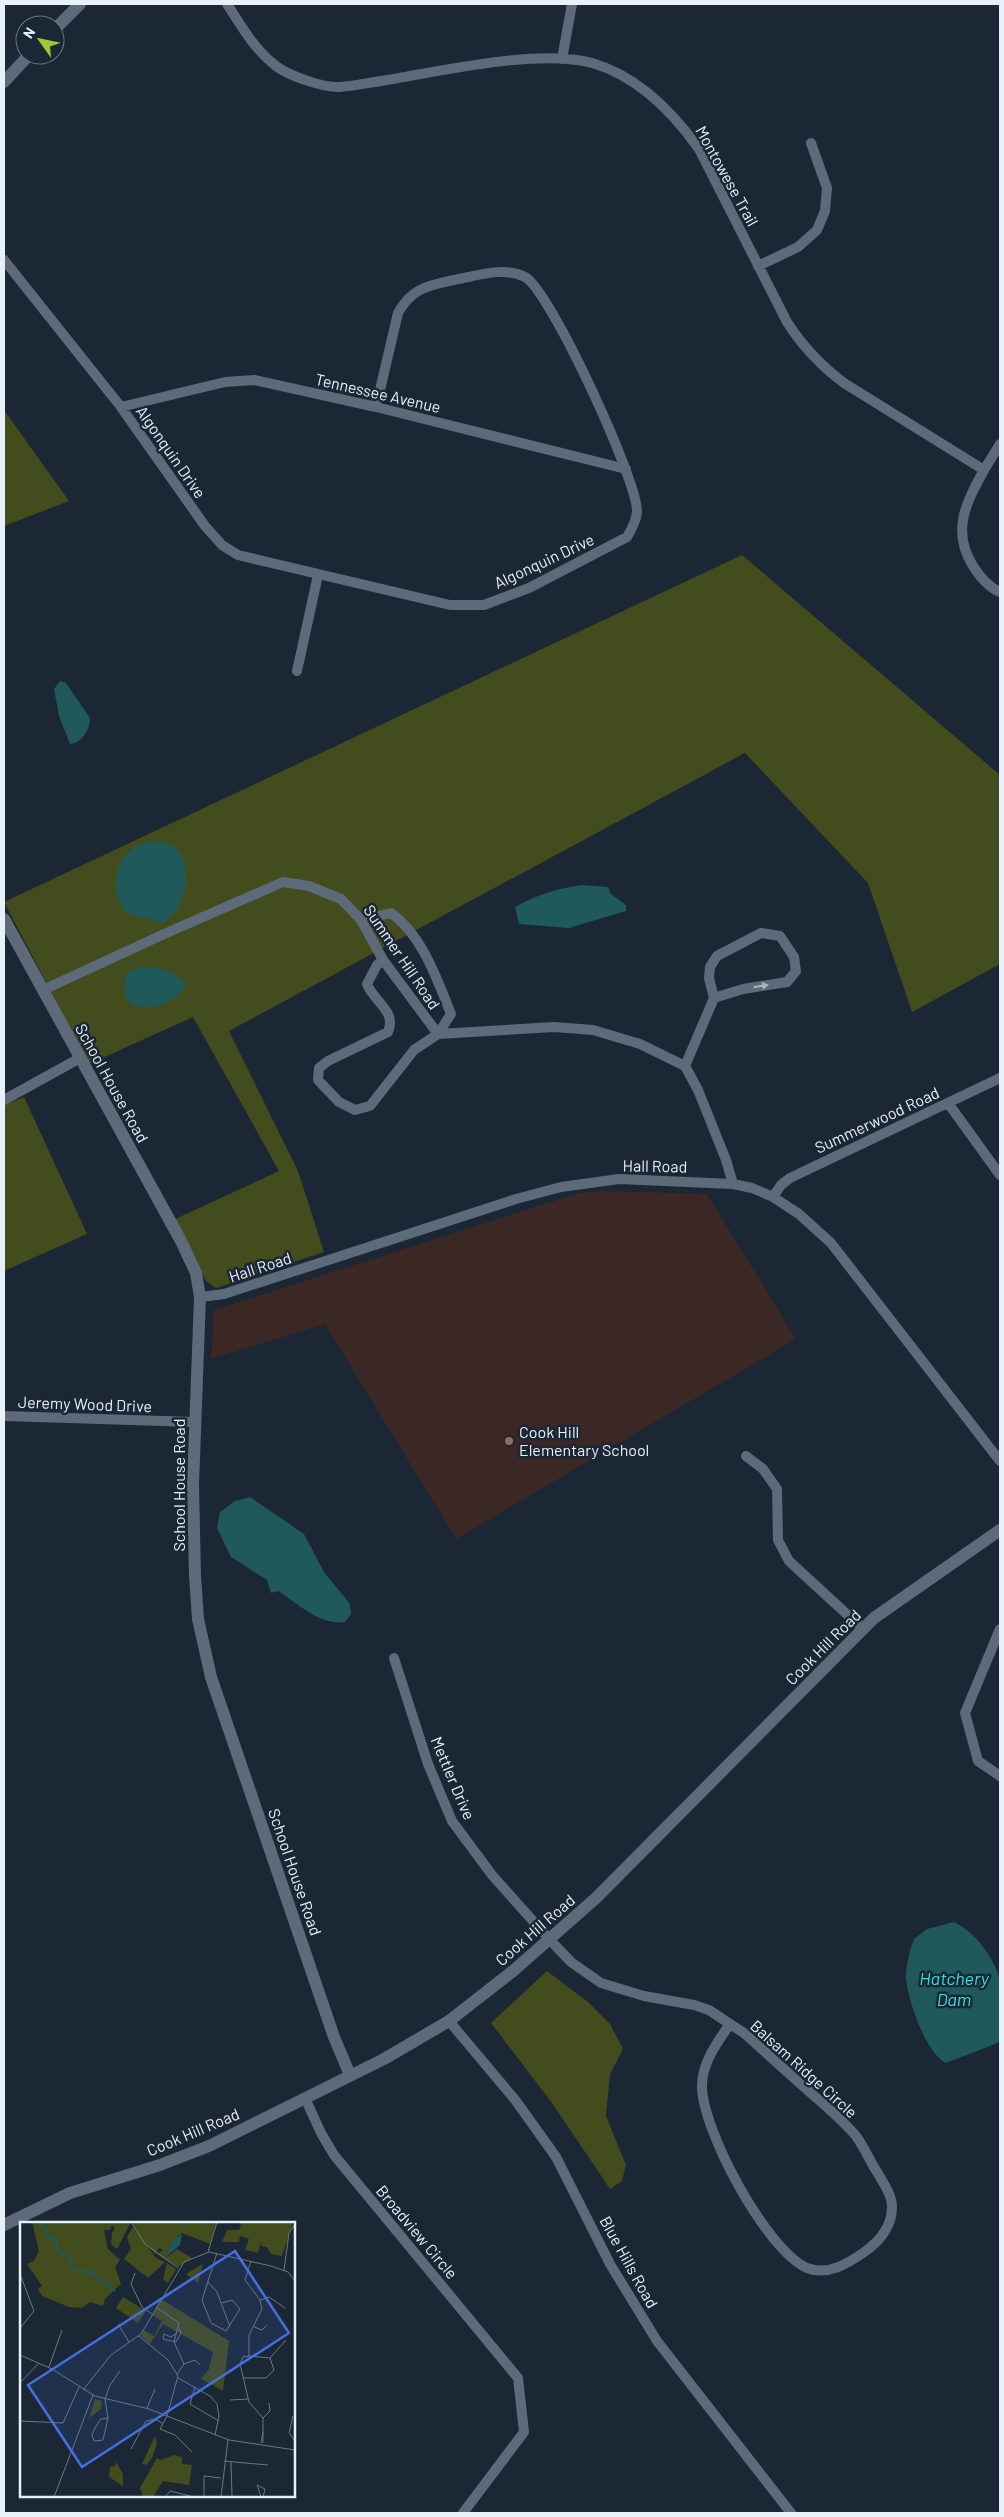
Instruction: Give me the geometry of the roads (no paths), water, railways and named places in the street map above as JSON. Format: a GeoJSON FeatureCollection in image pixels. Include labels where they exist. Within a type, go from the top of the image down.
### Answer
{"type":"FeatureCollection","features":[{"type":"Feature","properties":{"kind":"street"},"geometry":{"type":"LineString","coordinates":[[65,18],[80,4]]}},
{"type":"Feature","properties":{"kind":"street","name":"Montowese Trail"},"geometry":{"type":"LineString","coordinates":[[227,4],[251,43],[277,67],[307,80],[338,87],[517,60],[562,59],[592,63],[627,78],[653,96],[682,126],[698,149],[758,266],[803,347],[824,368],[844,383],[984,470]]}},
{"type":"Feature","properties":{"kind":"street"},"geometry":{"type":"LineString","coordinates":[[562,59],[572,4]]}},
{"type":"Feature","properties":{"kind":"street"},"geometry":{"type":"LineString","coordinates":[[4,82],[20,65]]}},
{"type":"Feature","properties":{"kind":"street"},"geometry":{"type":"LineString","coordinates":[[758,266],[798,247],[817,230],[825,211],[827,188],[811,143]]}},
{"type":"Feature","properties":{"kind":"street","name":"Algonquin Drive"},"geometry":{"type":"LineString","coordinates":[[4,260],[122,407],[205,526],[222,545],[238,555],[450,605],[484,605],[529,588],[627,537],[634,526],[637,512],[618,445],[590,386],[540,292],[527,278],[512,272],[496,272],[433,285],[417,290],[405,300],[398,313],[376,407]]}},
{"type":"Feature","properties":{"kind":"street","name":"Tennessee Avenue"},"geometry":{"type":"LineString","coordinates":[[122,407],[225,382],[254,380],[376,407],[626,469]]}},
{"type":"Feature","properties":{"kind":"street"},"geometry":{"type":"LineString","coordinates":[[1000,444],[969,497],[961,525],[965,553],[980,577],[1000,592]]}},
{"type":"Feature","properties":{"kind":"street"},"geometry":{"type":"LineString","coordinates":[[297,671],[318,575]]}},
{"type":"Feature","properties":{"kind":"street","name":"Summer Hill Road"},"geometry":{"type":"LineString","coordinates":[[43,990],[283,882],[309,886],[341,899],[361,920],[383,960],[438,1034],[554,1027],[593,1030],[640,1044],[685,1066]]}},
{"type":"Feature","properties":{"kind":"street"},"geometry":{"type":"LineString","coordinates":[[361,920],[380,913],[391,913],[402,920],[430,965],[451,1014],[438,1034],[414,1050],[370,1106],[355,1110],[339,1102],[318,1080],[319,1068],[328,1061],[388,1032],[392,1023],[389,1013],[370,993],[367,984],[371,975],[383,960]]}},
{"type":"Feature","properties":{"kind":"street","name":"School House Road"},"geometry":{"type":"LineString","coordinates":[[4,919],[182,1241],[196,1273],[200,1297],[193,1485],[198,1620],[203,1646],[325,2011],[343,2062],[350,2075]]}},
{"type":"Feature","properties":{"kind":"street"},"geometry":{"type":"LineString","coordinates":[[714,998],[743,989],[787,982],[796,971],[794,957],[780,936],[761,934],[717,956],[710,967],[709,978],[714,998],[685,1066],[698,1090],[726,1160],[733,1184]]}},
{"type":"Feature","properties":{"kind":"street"},"geometry":{"type":"LineString","coordinates":[[4,1100],[80,1058]]}},
{"type":"Feature","properties":{"kind":"street","name":"Summerwood Road"},"geometry":{"type":"LineString","coordinates":[[773,1197],[781,1185],[790,1178],[1000,1078]]}},
{"type":"Feature","properties":{"kind":"street"},"geometry":{"type":"LineString","coordinates":[[948,1103],[1000,1175]]}},
{"type":"Feature","properties":{"kind":"street","name":"Hall Road"},"geometry":{"type":"LineString","coordinates":[[200,1297],[224,1294],[516,1199],[561,1187],[619,1180],[733,1184],[752,1188],[773,1197],[799,1214],[830,1243],[1000,1461]]}},
{"type":"Feature","properties":{"kind":"street","name":"Jeremy Wood Drive"},"geometry":{"type":"LineString","coordinates":[[4,1416],[195,1422]]}},
{"type":"Feature","properties":{"kind":"street"},"geometry":{"type":"LineString","coordinates":[[746,1456],[763,1469],[777,1489],[778,1540],[789,1561],[863,1628]]}},
{"type":"Feature","properties":{"kind":"street","name":"Cook Hill Road"},"geometry":{"type":"LineString","coordinates":[[4,2225],[70,2193],[160,2165],[209,2146],[410,2044],[449,2021],[550,1940],[610,1885],[863,1628],[907,1593],[1000,1530]]}},
{"type":"Feature","properties":{"kind":"street"},"geometry":{"type":"LineString","coordinates":[[1000,1629],[965,1713],[978,1761],[1000,1776]]}},
{"type":"Feature","properties":{"kind":"street","name":"Mettler Drive"},"geometry":{"type":"LineString","coordinates":[[394,1658],[428,1764],[452,1821],[492,1875],[550,1940]]}},
{"type":"Feature","properties":{"kind":"street","name":"Balsam Ridge Circle"},"geometry":{"type":"LineString","coordinates":[[550,1940],[571,1962],[601,1983],[644,1996],[694,2005],[709,2010],[744,2033],[836,2116],[856,2137],[886,2187],[892,2205],[889,2225],[873,2246],[847,2264],[826,2271],[807,2268],[788,2254],[758,2219],[732,2173],[704,2107],[702,2084],[705,2068],[730,2024]]}},
{"type":"Feature","properties":{"kind":"street","name":"Blue Hills Road"},"geometry":{"type":"LineString","coordinates":[[449,2021],[516,2101],[556,2157],[610,2264],[657,2341],[791,2513]]}},
{"type":"Feature","properties":{"kind":"street","name":"Broadview Circle"},"geometry":{"type":"LineString","coordinates":[[305,2098],[321,2133],[334,2155],[518,2378],[524,2432],[463,2513]]}},
{"type":"Feature","properties":{"kind":"water"},"geometry":{"type":"Polygon","coordinates":[[[60,681],[66,683],[90,718],[89,727],[82,738],[70,744],[59,716],[54,689],[60,681]]]}},
{"type":"Feature","properties":{"kind":"water"},"geometry":{"type":"Polygon","coordinates":[[[152,841],[168,844],[178,851],[184,863],[186,876],[180,904],[173,915],[164,923],[126,913],[121,905],[116,888],[118,870],[126,855],[133,848],[152,841]]]}},
{"type":"Feature","properties":{"kind":"water"},"geometry":{"type":"Polygon","coordinates":[[[581,885],[608,887],[611,894],[626,905],[626,911],[569,928],[519,924],[515,907],[547,893],[581,885]]]}},
{"type":"Feature","properties":{"kind":"water"},"geometry":{"type":"Polygon","coordinates":[[[139,967],[158,968],[171,972],[177,975],[185,985],[180,994],[170,1001],[147,1008],[136,1006],[128,1000],[124,989],[127,973],[139,967]]]}},
{"type":"Feature","properties":{"kind":"water"},"geometry":{"type":"Polygon","coordinates":[[[250,1497],[304,1534],[324,1572],[350,1604],[351,1614],[345,1622],[327,1621],[310,1613],[278,1591],[271,1593],[267,1580],[231,1557],[217,1528],[220,1512],[235,1501],[250,1497]]]}},
{"type":"Feature","properties":{"kind":"water","name":"Hatchery Dam"},"geometry":{"type":"Polygon","coordinates":[[[954,1922],[976,1939],[993,1962],[1000,1979],[1002,2010],[1000,2042],[946,2063],[931,2049],[919,2025],[907,1986],[906,1973],[914,1939],[927,1929],[954,1922]]]}},
{"type":"Feature","properties":{"kind":"place","name":"Cook Hill Elementary School"},"geometry":{"type":"Point","coordinates":[509,1441]}}]}
